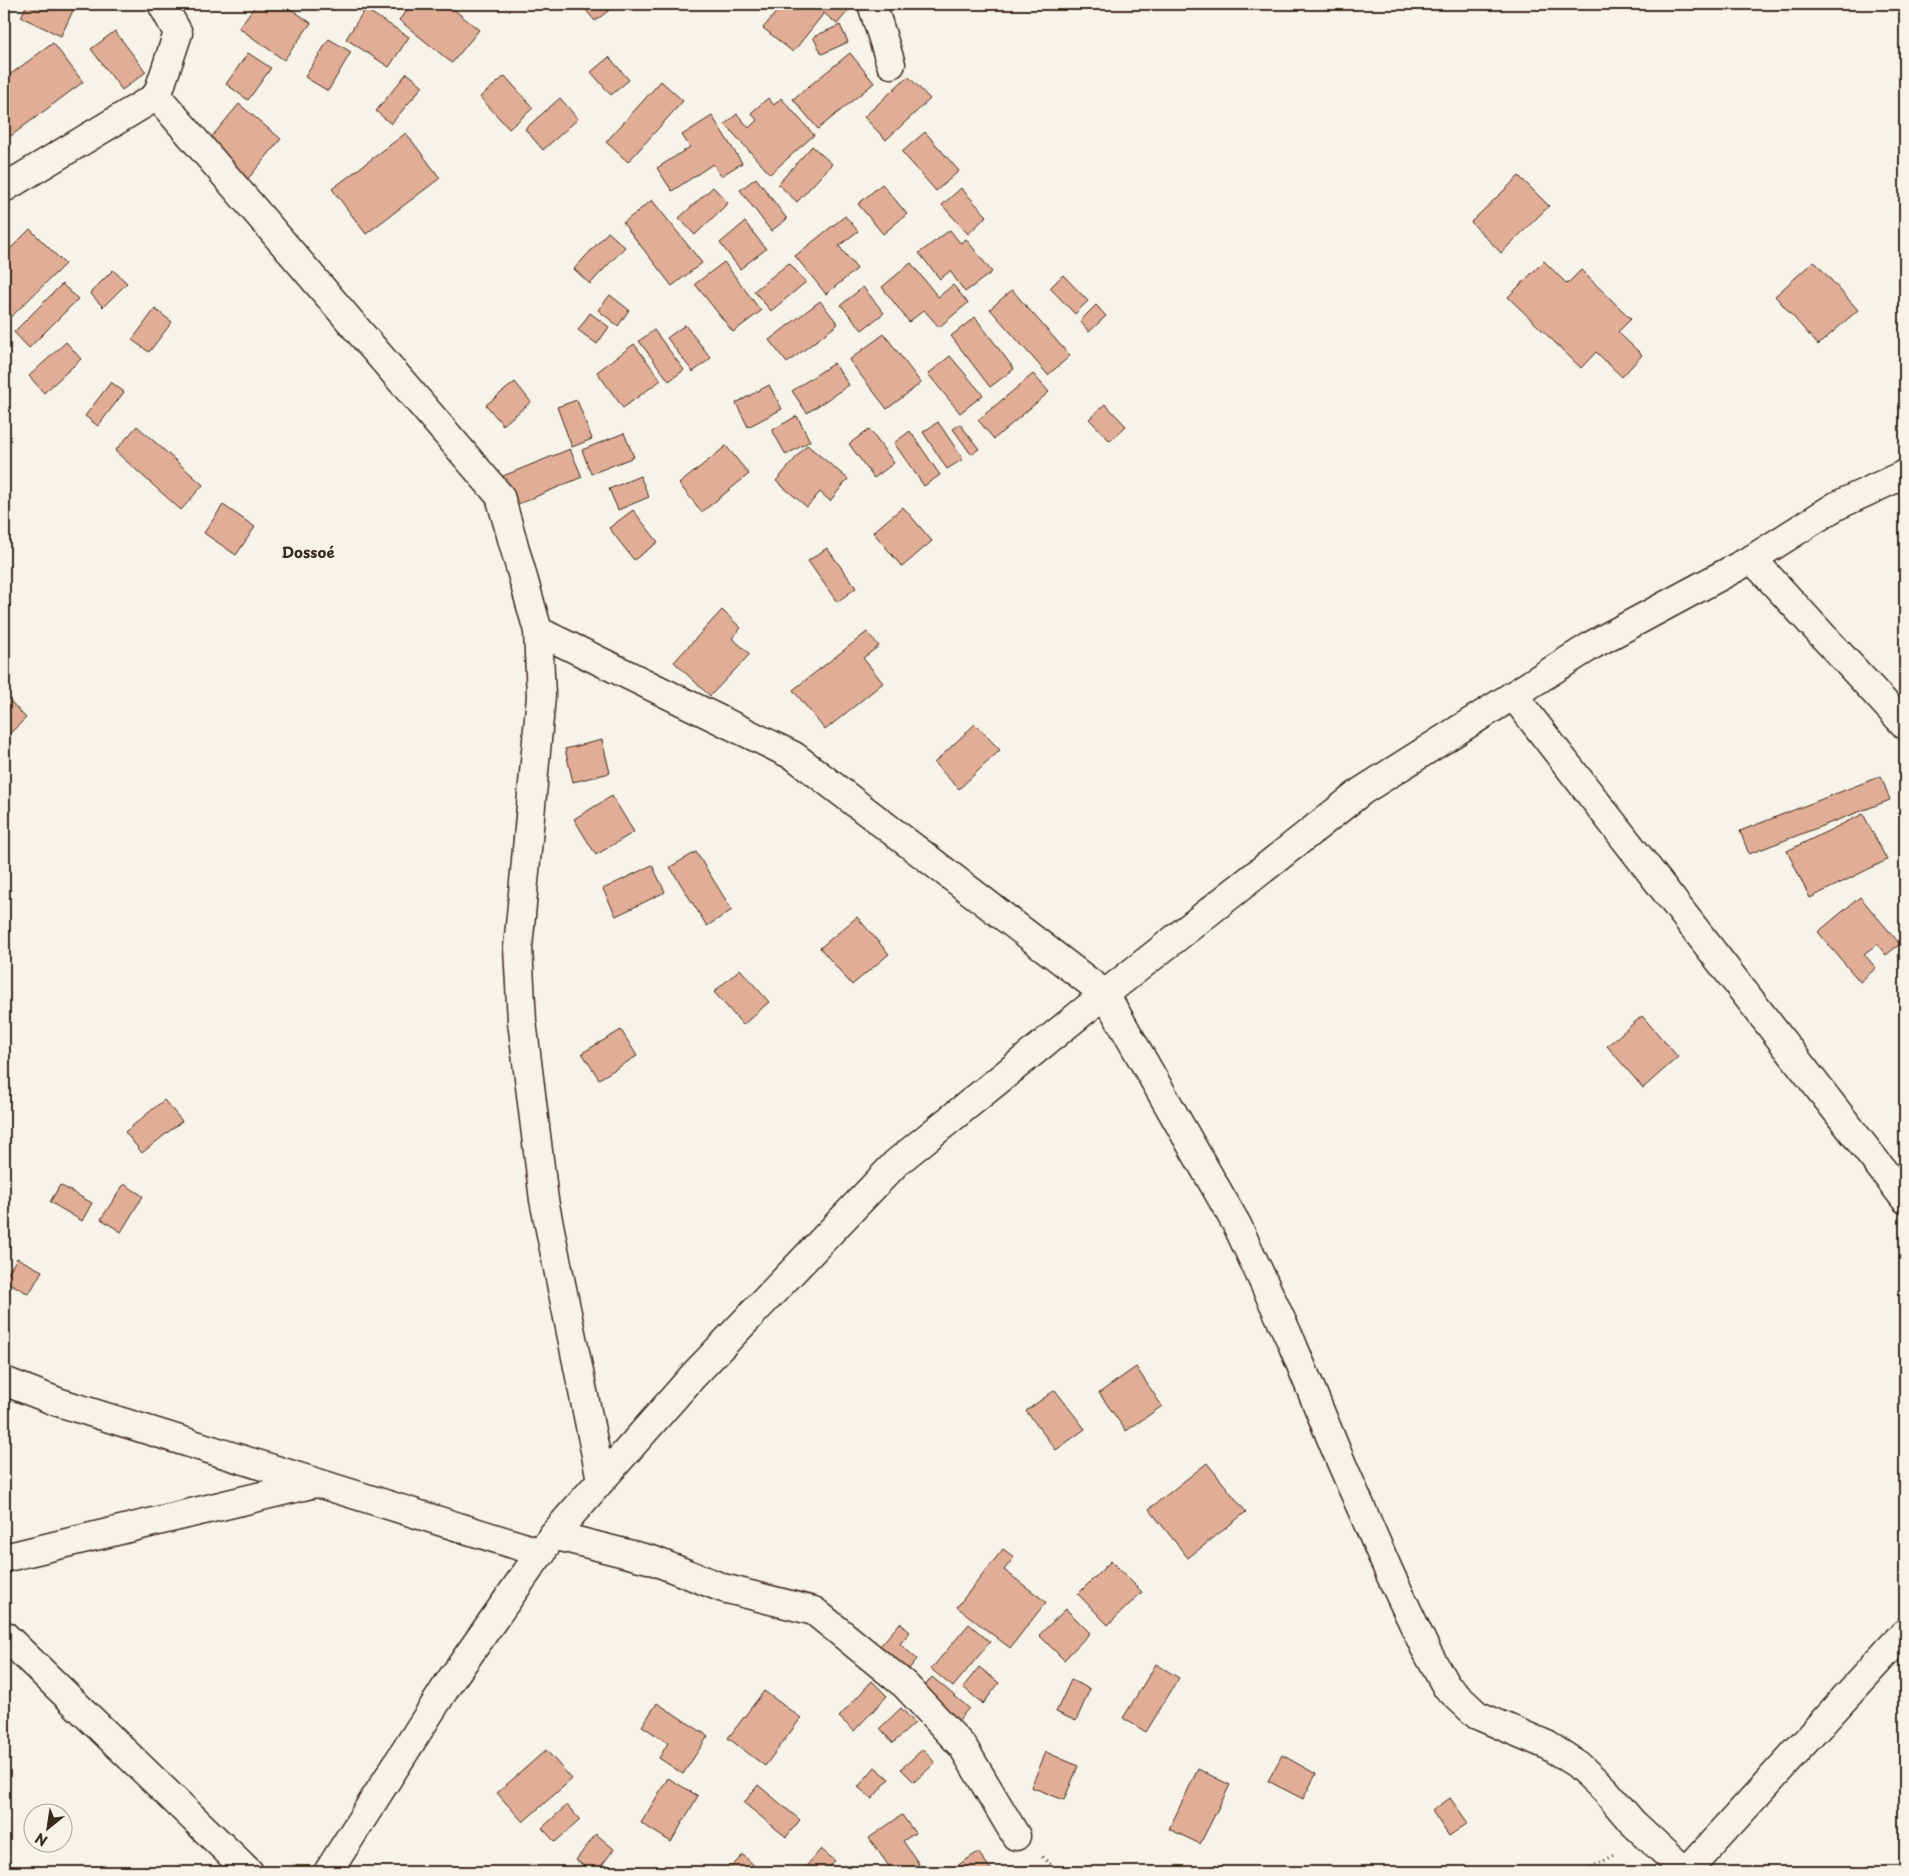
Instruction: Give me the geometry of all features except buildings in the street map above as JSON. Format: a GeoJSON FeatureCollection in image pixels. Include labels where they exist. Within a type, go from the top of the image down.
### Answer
{"type":"FeatureCollection","features":[{"type":"Feature","properties":{"kind":"street"},"geometry":{"type":"LineString","coordinates":[[4,188],[157,96],[178,33],[162,4]]}},
{"type":"Feature","properties":{"kind":"street"},"geometry":{"type":"LineString","coordinates":[[872,4],[891,64]]}},
{"type":"Feature","properties":{"kind":"street"},"geometry":{"type":"LineString","coordinates":[[157,96],[500,496],[538,631],[541,696],[518,948],[522,1021],[544,1200],[601,1480]]}},
{"type":"Feature","properties":{"kind":"street"},"geometry":{"type":"LineString","coordinates":[[328,1872],[448,1684],[548,1544],[601,1480],[693,1376],[896,1163],[1105,994],[1362,791],[1594,644],[1752,559],[1836,506],[1905,474]]}},
{"type":"Feature","properties":{"kind":"street"},"geometry":{"type":"LineString","coordinates":[[1752,559],[1905,725]]}},
{"type":"Feature","properties":{"kind":"street"},"geometry":{"type":"LineString","coordinates":[[538,631],[794,756],[1105,994],[1237,1225],[1291,1341],[1338,1455],[1424,1648],[1446,1686],[1477,1715],[1547,1745],[1577,1764],[1605,1790],[1632,1822],[1686,1872],[1905,1632]]}},
{"type":"Feature","properties":{"kind":"street"},"geometry":{"type":"LineString","coordinates":[[1514,695],[1905,1199]]}},
{"type":"Feature","properties":{"kind":"street"},"geometry":{"type":"LineString","coordinates":[[4,1381],[58,1402],[317,1483],[548,1544],[652,1560],[723,1588],[814,1611],[905,1685],[963,1747],[1016,1836]]}},
{"type":"Feature","properties":{"kind":"street"},"geometry":{"type":"LineString","coordinates":[[4,1558],[317,1483]]}},
{"type":"Feature","properties":{"kind":"street"},"geometry":{"type":"LineString","coordinates":[[4,1635],[249,1872]]}},
{"type":"Feature","properties":{"kind":"district","name":"Dossoé"},"geometry":{"type":"Point","coordinates":[308,551]}}]}
